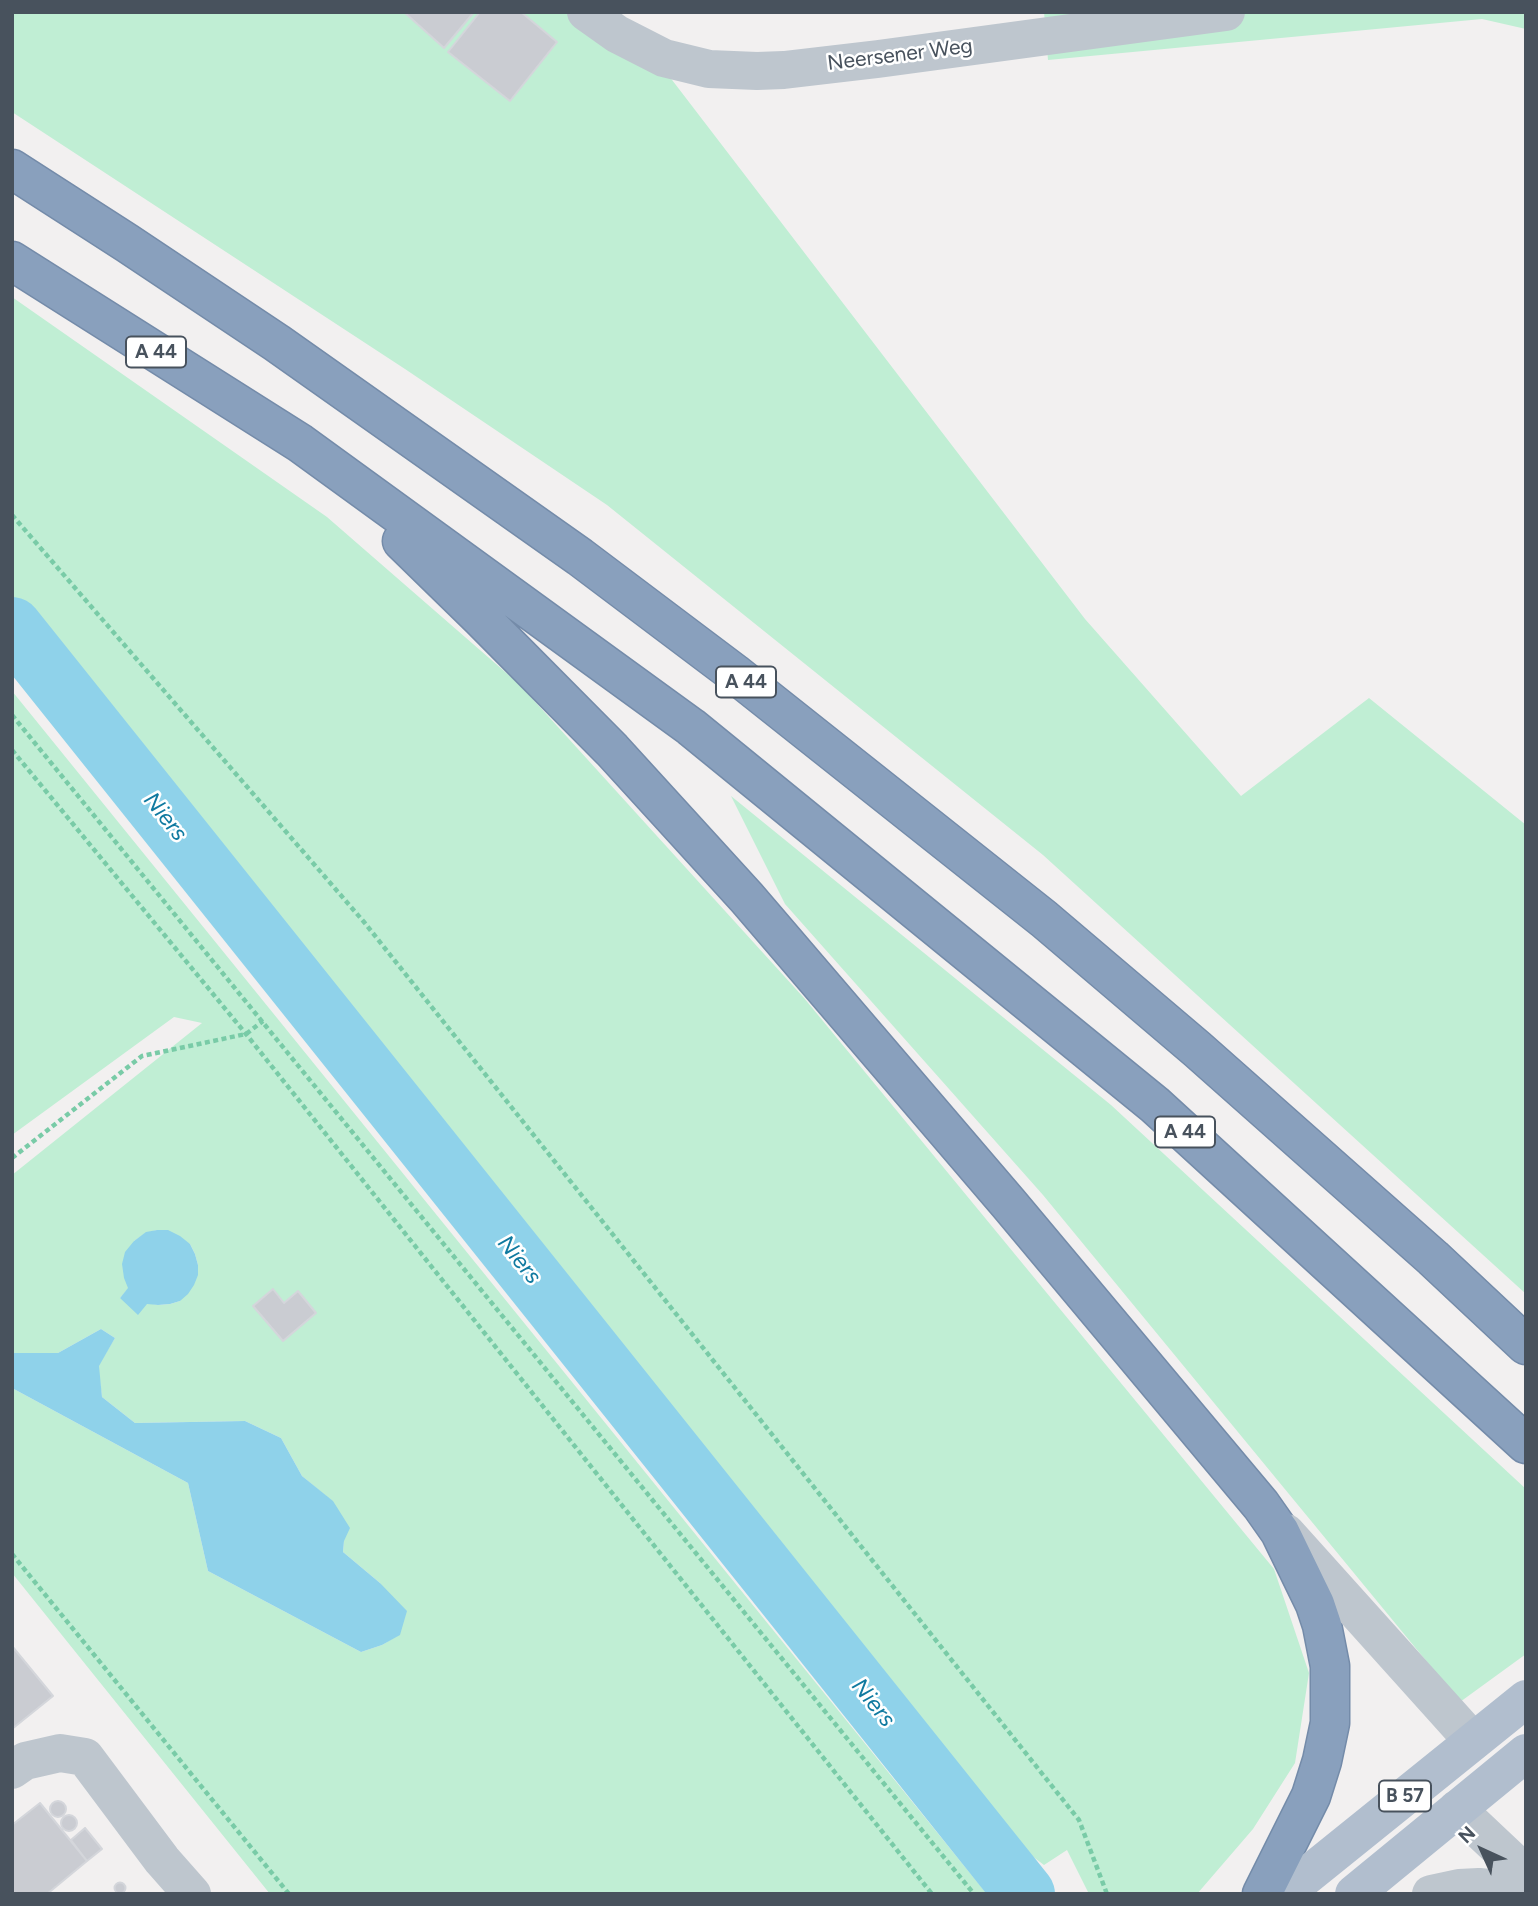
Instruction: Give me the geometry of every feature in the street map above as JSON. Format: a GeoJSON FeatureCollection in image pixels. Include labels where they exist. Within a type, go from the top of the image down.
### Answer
{"type":"FeatureCollection","features":[{"type":"Feature","properties":{"kind":"highway","name":"A 44"},"geometry":{"type":"LineString","coordinates":[[12,169],[277,343],[580,557],[734,673],[1044,919],[1187,1040],[1433,1258],[1526,1345]]}},
{"type":"Feature","properties":{"kind":"highway","name":"A 44"},"geometry":{"type":"LineString","coordinates":[[12,261],[300,443],[691,727],[1155,1105],[1526,1444]]}},
{"type":"Feature","properties":{"kind":"highway"},"geometry":{"type":"LineString","coordinates":[[300,443],[491,627],[612,750],[738,888],[1009,1204],[1261,1505],[1293,1556],[1315,1604],[1328,1646],[1331,1685],[1330,1723],[1311,1796],[1262,1894]]}},
{"type":"Feature","properties":{"kind":"main road","name":"B 57"},"geometry":{"type":"LineString","coordinates":[[1284,1894],[1526,1699]]}},
{"type":"Feature","properties":{"kind":"main road","name":"B 57"},"geometry":{"type":"LineString","coordinates":[[1354,1894],[1526,1753]]}},
{"type":"Feature","properties":{"kind":"street","name":"Neersener Weg"},"geometry":{"type":"LineString","coordinates":[[586,12],[617,34],[664,58],[709,69],[757,71],[866,60],[1226,12]]}},
{"type":"Feature","properties":{"kind":"street"},"geometry":{"type":"LineString","coordinates":[[1261,1505],[1473,1741]]}},
{"type":"Feature","properties":{"kind":"street"},"geometry":{"type":"LineString","coordinates":[[12,1770],[25,1761],[60,1753],[85,1757],[162,1860],[192,1894]]}},
{"type":"Feature","properties":{"kind":"street"},"geometry":{"type":"LineString","coordinates":[[1457,1809],[1526,1874]]}},
{"type":"Feature","properties":{"kind":"street"},"geometry":{"type":"LineString","coordinates":[[1431,1894],[1479,1887],[1526,1892]]}},
{"type":"Feature","properties":{"kind":"path"},"geometry":{"type":"LineString","coordinates":[[12,515],[364,922],[1079,1820],[1107,1894]]}},
{"type":"Feature","properties":{"kind":"path"},"geometry":{"type":"LineString","coordinates":[[12,715],[974,1894]]}},
{"type":"Feature","properties":{"kind":"path"},"geometry":{"type":"LineString","coordinates":[[12,750],[246,1034],[932,1894]]}},
{"type":"Feature","properties":{"kind":"path"},"geometry":{"type":"LineString","coordinates":[[12,1158],[142,1056],[246,1034],[263,1021]]}},
{"type":"Feature","properties":{"kind":"path"},"geometry":{"type":"LineString","coordinates":[[12,1554],[289,1894]]}},
{"type":"Feature","properties":{"kind":"green space"},"geometry":{"type":"Polygon","coordinates":[[[12,12],[620,12],[1085,619],[1241,796],[1369,698],[1526,825],[1526,1294],[1043,855],[607,505],[405,369],[12,112],[12,12]]]}},
{"type":"Feature","properties":{"kind":"green space"},"geometry":{"type":"Polygon","coordinates":[[[1044,12],[1526,12],[1526,29],[1482,19],[1048,60],[1044,12]]]}},
{"type":"Feature","properties":{"kind":"green space"},"geometry":{"type":"Polygon","coordinates":[[[12,297],[327,517],[519,684],[804,998],[1274,1569],[1309,1673],[1295,1763],[1253,1829],[1197,1894],[1089,1894],[1067,1850],[1044,1865],[1004,1835],[626,1356],[12,605],[12,297]]]}},
{"type":"Feature","properties":{"kind":"green space"},"geometry":{"type":"Polygon","coordinates":[[[12,691],[987,1894],[270,1894],[12,1573],[12,1388],[188,1483],[208,1571],[361,1652],[382,1645],[400,1634],[380,1583],[343,1552],[344,1541],[332,1501],[302,1476],[281,1438],[245,1421],[135,1423],[102,1397],[98,1366],[115,1338],[101,1329],[58,1353],[12,1353],[12,1175],[202,1023],[174,1017],[12,1135],[12,691]],[[157,1230],[134,1241],[128,1289],[120,1298],[158,1305],[180,1301],[198,1265],[195,1254],[190,1244],[157,1230]],[[298,1291],[284,1303],[254,1306],[283,1341],[316,1313],[298,1291]]]}},
{"type":"Feature","properties":{"kind":"green space"},"geometry":{"type":"Polygon","coordinates":[[[731,796],[1111,1105],[1526,1489],[1526,1654],[1460,1702],[1043,1195],[785,904],[731,796]]]}},
{"type":"Feature","properties":{"kind":"water"},"geometry":{"type":"Polygon","coordinates":[[[168,1230],[190,1244],[198,1265],[198,1275],[188,1294],[180,1301],[147,1304],[138,1315],[120,1298],[128,1288],[122,1264],[125,1252],[134,1241],[146,1232],[168,1230]]]}},
{"type":"Feature","properties":{"kind":"water"},"geometry":{"type":"Polygon","coordinates":[[[101,1329],[115,1338],[99,1366],[102,1397],[135,1423],[245,1421],[281,1438],[302,1476],[333,1501],[350,1528],[344,1541],[343,1552],[380,1583],[407,1611],[400,1635],[361,1652],[208,1571],[188,1483],[12,1388],[12,1353],[58,1353],[101,1329]]]}},
{"type":"Feature","properties":{"kind":"building"},"geometry":{"type":"Polygon","coordinates":[[[404,12],[474,12],[444,48],[404,12]]]}},
{"type":"Feature","properties":{"kind":"building"},"geometry":{"type":"Polygon","coordinates":[[[480,12],[521,12],[557,42],[510,101],[448,52],[480,12]]]}},
{"type":"Feature","properties":{"kind":"building"},"geometry":{"type":"Polygon","coordinates":[[[273,1289],[284,1303],[298,1291],[316,1313],[283,1341],[253,1306],[273,1289]]]}},
{"type":"Feature","properties":{"kind":"building"},"geometry":{"type":"Polygon","coordinates":[[[12,1646],[53,1696],[12,1729],[12,1646]]]}},
{"type":"Feature","properties":{"kind":"building"},"geometry":{"type":"Polygon","coordinates":[[[58,1801],[64,1803],[64,1815],[58,1817],[52,1815],[50,1809],[52,1803],[58,1801]]]}},
{"type":"Feature","properties":{"kind":"building"},"geometry":{"type":"Polygon","coordinates":[[[40,1803],[87,1861],[47,1894],[12,1894],[12,1825],[40,1803]]]}},
{"type":"Feature","properties":{"kind":"building"},"geometry":{"type":"Polygon","coordinates":[[[69,1815],[75,1817],[75,1829],[69,1831],[63,1829],[61,1823],[63,1817],[69,1815]]]}},
{"type":"Feature","properties":{"kind":"building"},"geometry":{"type":"Polygon","coordinates":[[[85,1828],[102,1849],[87,1861],[71,1840],[85,1828]]]}},
{"type":"Feature","properties":{"kind":"building"},"geometry":{"type":"Polygon","coordinates":[[[120,1883],[124,1884],[124,1892],[120,1893],[116,1892],[115,1888],[116,1884],[120,1883]]]}},
{"type":"Feature","properties":{"kind":"waterway","name":"Niers"},"geometry":{"type":"LineString","coordinates":[[12,627],[1025,1894]]}}]}
